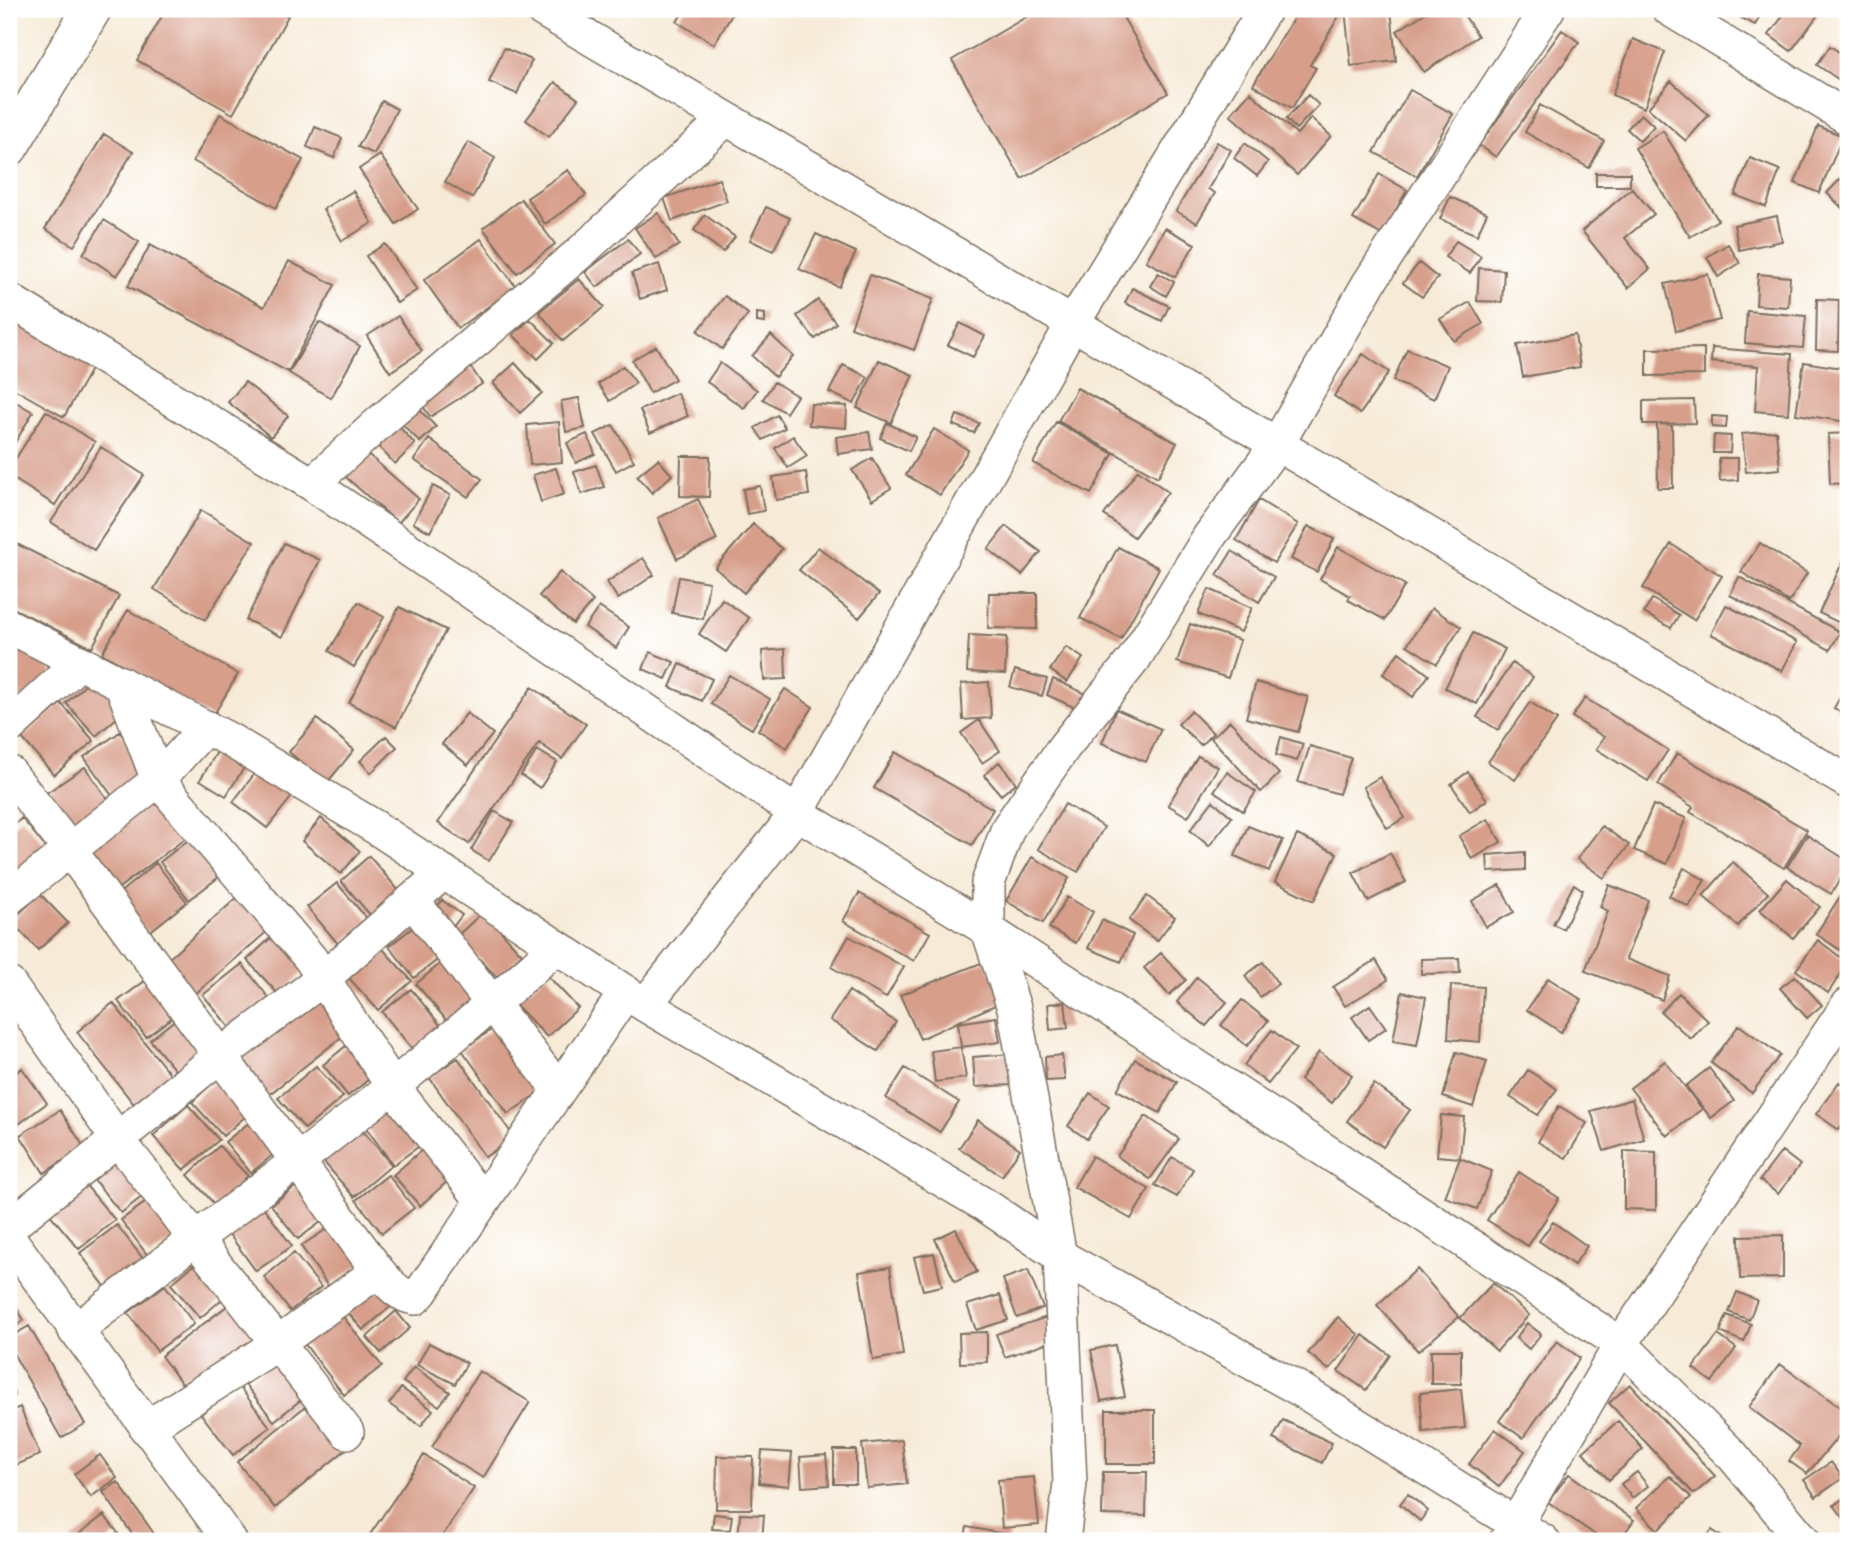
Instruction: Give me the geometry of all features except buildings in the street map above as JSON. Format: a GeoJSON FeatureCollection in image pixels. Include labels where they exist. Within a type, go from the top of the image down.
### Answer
{"type":"FeatureCollection","features":[{"type":"Feature","properties":{"kind":"street"},"geometry":{"type":"LineString","coordinates":[[9,147],[92,9]]}},
{"type":"Feature","properties":{"kind":"street"},"geometry":{"type":"LineString","coordinates":[[541,9],[1848,782]]}},
{"type":"Feature","properties":{"kind":"street"},"geometry":{"type":"LineString","coordinates":[[9,772],[69,849],[221,1055],[297,1164],[378,1271],[398,1293],[415,1298],[559,1090],[797,813],[1073,323],[1265,9]]}},
{"type":"Feature","properties":{"kind":"street"},"geometry":{"type":"LineString","coordinates":[[1063,1541],[1070,1483],[1060,1256],[1013,1008],[988,930],[988,883],[1008,828],[1064,747],[1134,659],[1209,537],[1278,443],[1369,283],[1548,9]]}},
{"type":"Feature","properties":{"kind":"street"},"geometry":{"type":"LineString","coordinates":[[1669,9],[1848,118]]}},
{"type":"Feature","properties":{"kind":"street"},"geometry":{"type":"LineString","coordinates":[[312,484],[380,422],[582,251],[726,119]]}},
{"type":"Feature","properties":{"kind":"street"},"geometry":{"type":"LineString","coordinates":[[9,300],[312,484],[797,813],[988,930],[1621,1344],[1732,1457],[1804,1541]]}},
{"type":"Feature","properties":{"kind":"street"},"geometry":{"type":"LineString","coordinates":[[9,626],[206,726],[375,827],[636,999],[985,1205],[1060,1256],[1301,1390],[1522,1536],[1621,1344],[1848,1005]]}},
{"type":"Feature","properties":{"kind":"street"},"geometry":{"type":"LineString","coordinates":[[9,727],[80,662]]}},
{"type":"Feature","properties":{"kind":"street"},"geometry":{"type":"LineString","coordinates":[[121,683],[158,780],[310,958],[393,1087],[481,1200]]}},
{"type":"Feature","properties":{"kind":"street"},"geometry":{"type":"LineString","coordinates":[[9,898],[158,780],[206,726]]}},
{"type":"Feature","properties":{"kind":"street"},"geometry":{"type":"LineString","coordinates":[[9,1227],[221,1055],[324,978],[444,872]]}},
{"type":"Feature","properties":{"kind":"street"},"geometry":{"type":"LineString","coordinates":[[412,900],[491,1006],[559,1090]]}},
{"type":"Feature","properties":{"kind":"street"},"geometry":{"type":"LineString","coordinates":[[75,1331],[195,1238],[297,1164],[491,1006],[556,947]]}},
{"type":"Feature","properties":{"kind":"street"},"geometry":{"type":"LineString","coordinates":[[9,984],[118,1140],[347,1432]]}},
{"type":"Feature","properties":{"kind":"street"},"geometry":{"type":"LineString","coordinates":[[9,1238],[229,1541]]}},
{"type":"Feature","properties":{"kind":"street"},"geometry":{"type":"LineString","coordinates":[[146,1428],[277,1344],[378,1271]]}}]}
